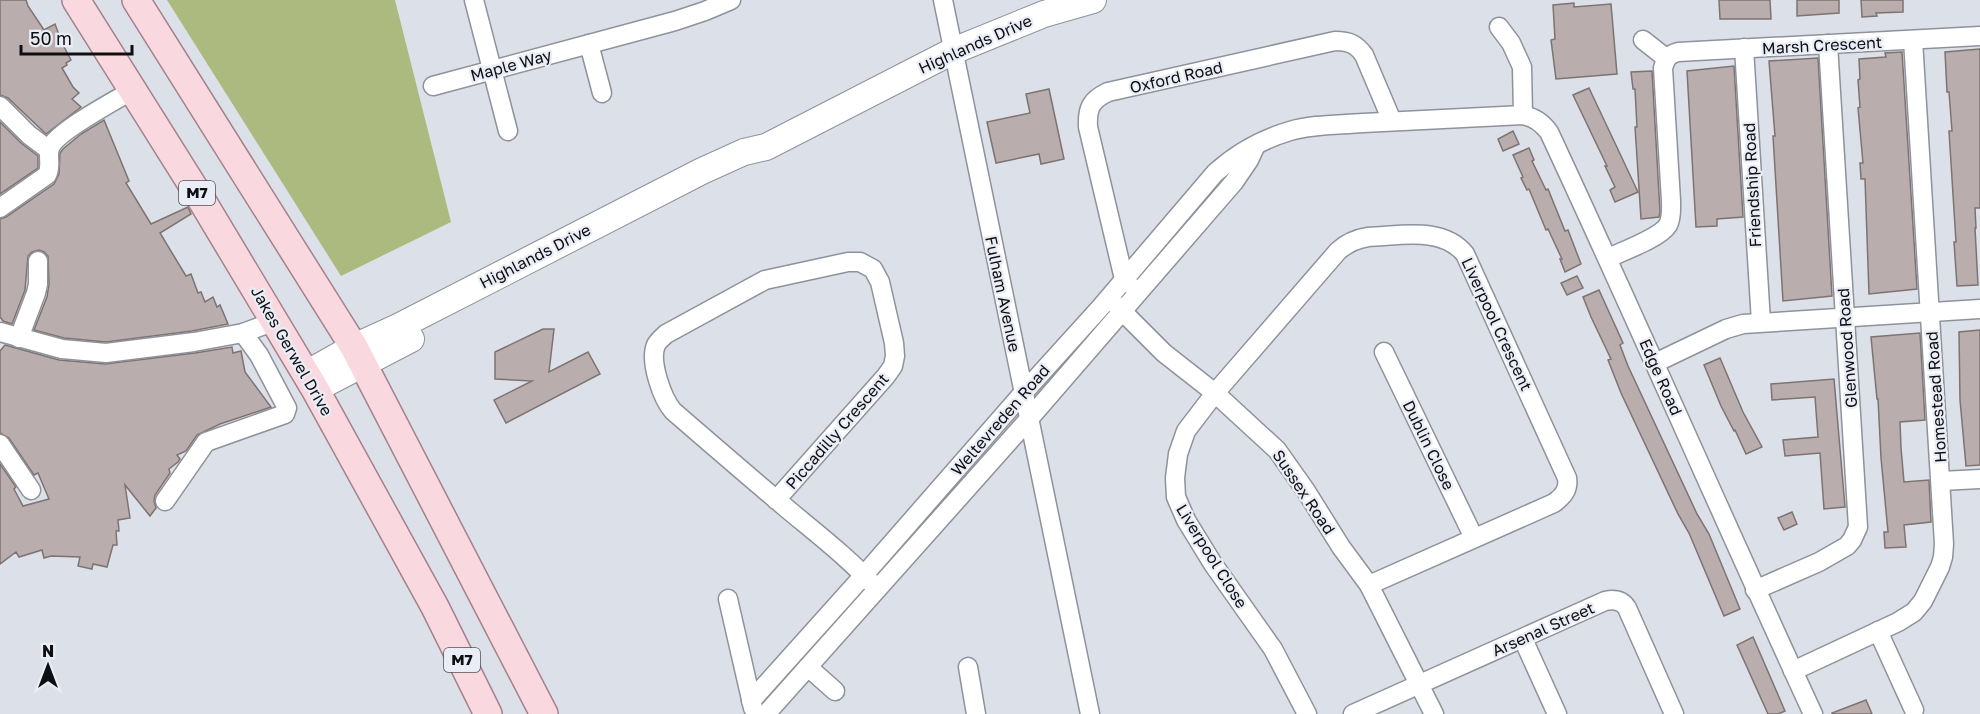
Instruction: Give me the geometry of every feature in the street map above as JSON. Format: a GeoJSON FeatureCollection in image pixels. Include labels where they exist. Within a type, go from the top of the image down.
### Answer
{"type":"FeatureCollection","features":[{"type":"Feature","properties":{"kind":"main road","name":"Jakes Gerwel Drive"},"geometry":{"type":"LineString","coordinates":[[76,0],[311,381],[435,607],[488,714]]}},
{"type":"Feature","properties":{"kind":"main road"},"geometry":{"type":"LineString","coordinates":[[136,0],[359,355],[544,714]]}},
{"type":"Feature","properties":{"kind":"main road","name":"Highlands Drive"},"geometry":{"type":"LineString","coordinates":[[311,381],[359,355],[747,165],[766,147],[953,51],[1044,14],[1093,0]]}},
{"type":"Feature","properties":{"kind":"street"},"geometry":{"type":"LineString","coordinates":[[474,0],[508,132]]}},
{"type":"Feature","properties":{"kind":"street","name":"Maple Way"},"geometry":{"type":"LineString","coordinates":[[433,86],[705,11],[731,0]]}},
{"type":"Feature","properties":{"kind":"street","name":"Fulham Avenue"},"geometry":{"type":"LineString","coordinates":[[943,0],[1090,714]]}},
{"type":"Feature","properties":{"kind":"street"},"geometry":{"type":"LineString","coordinates":[[1499,27],[1511,43],[1522,67],[1523,115]]}},
{"type":"Feature","properties":{"kind":"street","name":"Marsh Crescent"},"geometry":{"type":"LineString","coordinates":[[1666,58],[1678,52],[1980,36]]}},
{"type":"Feature","properties":{"kind":"street"},"geometry":{"type":"LineString","coordinates":[[1608,258],[1658,234],[1666,228],[1669,222],[1671,201],[1663,68],[1666,58],[1643,40]]}},
{"type":"Feature","properties":{"kind":"street","name":"Homestead Road"},"geometry":{"type":"LineString","coordinates":[[1793,671],[1914,612],[1923,601],[1944,557],[1913,40]]}},
{"type":"Feature","properties":{"kind":"street","name":"Oxford Road"},"geometry":{"type":"LineString","coordinates":[[1124,279],[1088,127],[1087,115],[1091,105],[1098,97],[1108,92],[1300,48],[1347,41],[1357,46],[1364,55],[1392,121]]}},
{"type":"Feature","properties":{"kind":"street"},"geometry":{"type":"LineString","coordinates":[[589,44],[602,93]]}},
{"type":"Feature","properties":{"kind":"street","name":"Glenwood Road"},"geometry":{"type":"LineString","coordinates":[[1755,590],[1819,562],[1847,546],[1857,532],[1828,44]]}},
{"type":"Feature","properties":{"kind":"street","name":"Friendship Road"},"geometry":{"type":"LineString","coordinates":[[1744,48],[1761,322]]}},
{"type":"Feature","properties":{"kind":"street"},"geometry":{"type":"LineString","coordinates":[[1,204],[47,176],[49,150],[55,140],[78,123],[133,90]]}},
{"type":"Feature","properties":{"kind":"street"},"geometry":{"type":"LineString","coordinates":[[0,106],[29,135],[49,150]]}},
{"type":"Feature","properties":{"kind":"street","name":"Weltevreden Road"},"geometry":{"type":"LineString","coordinates":[[753,708],[864,575],[1215,173],[1238,155],[1273,137],[1293,130],[1317,126],[1523,115]]}},
{"type":"Feature","properties":{"kind":"street","name":"Edge Road"},"geometry":{"type":"LineString","coordinates":[[1523,115],[1541,122],[1549,132],[1813,714]]}},
{"type":"Feature","properties":{"kind":"street","name":"Weltevreden Road"},"geometry":{"type":"LineString","coordinates":[[766,714],[1029,419],[1234,182],[1255,147]]}},
{"type":"Feature","properties":{"kind":"street","name":"Liverpool Crescent"},"geometry":{"type":"LineString","coordinates":[[1215,393],[1338,250],[1346,244],[1368,237],[1429,235],[1440,236],[1459,246],[1465,254],[1568,484],[1564,495],[1554,503],[1369,585]]}},
{"type":"Feature","properties":{"kind":"street"},"geometry":{"type":"LineString","coordinates":[[38,261],[38,284],[6,336],[62,349],[106,353],[194,342],[243,333],[275,321]]}},
{"type":"Feature","properties":{"kind":"street","name":"Piccadilly Crescent"},"geometry":{"type":"LineString","coordinates":[[776,500],[886,376],[892,366],[895,356],[894,343],[880,282],[873,269],[864,264],[848,262],[765,280],[666,334],[656,346],[654,364],[667,404],[776,500],[864,575],[877,589]]}},
{"type":"Feature","properties":{"kind":"street"},"geometry":{"type":"LineString","coordinates":[[1124,279],[1138,292]]}},
{"type":"Feature","properties":{"kind":"street","name":"Sussex Road"},"geometry":{"type":"LineString","coordinates":[[1109,297],[1164,353],[1215,393],[1277,450],[1369,585],[1434,714]]}},
{"type":"Feature","properties":{"kind":"street"},"geometry":{"type":"LineString","coordinates":[[1655,363],[1726,329],[1743,324],[1980,309]]}},
{"type":"Feature","properties":{"kind":"street"},"geometry":{"type":"LineString","coordinates":[[165,501],[206,442],[285,414],[287,408],[259,355],[243,333]]}},
{"type":"Feature","properties":{"kind":"street","name":"Dublin Close"},"geometry":{"type":"LineString","coordinates":[[1384,352],[1474,538]]}},
{"type":"Feature","properties":{"kind":"street","name":"Liverpool Close"},"geometry":{"type":"LineString","coordinates":[[1215,393],[1186,431],[1180,443],[1175,478],[1176,497],[1186,520],[1213,564],[1273,649],[1307,714]]}},
{"type":"Feature","properties":{"kind":"street"},"geometry":{"type":"LineString","coordinates":[[0,444],[31,490]]}},
{"type":"Feature","properties":{"kind":"street"},"geometry":{"type":"LineString","coordinates":[[1941,481],[1980,479]]}},
{"type":"Feature","properties":{"kind":"street"},"geometry":{"type":"LineString","coordinates":[[728,599],[753,708]]}},
{"type":"Feature","properties":{"kind":"street","name":"Arsenal Street"},"geometry":{"type":"LineString","coordinates":[[1353,714],[1613,599],[1622,602],[1627,609],[1674,714]]}},
{"type":"Feature","properties":{"kind":"street"},"geometry":{"type":"LineString","coordinates":[[1878,631],[1914,710]]}},
{"type":"Feature","properties":{"kind":"street"},"geometry":{"type":"LineString","coordinates":[[1523,639],[1557,714]]}},
{"type":"Feature","properties":{"kind":"street"},"geometry":{"type":"LineString","coordinates":[[808,667],[835,691]]}},
{"type":"Feature","properties":{"kind":"street"},"geometry":{"type":"LineString","coordinates":[[968,667],[976,714]]}},
{"type":"Feature","properties":{"kind":"green space"},"geometry":{"type":"Polygon","coordinates":[[[167,0],[395,0],[451,222],[341,276],[167,0]]]}},
{"type":"Feature","properties":{"kind":"building"},"geometry":{"type":"Polygon","coordinates":[[[0,0],[26,0],[44,30],[55,24],[71,60],[62,68],[79,93],[72,99],[81,107],[46,134],[8,98],[0,95],[0,0]]]}},
{"type":"Feature","properties":{"kind":"building"},"geometry":{"type":"Polygon","coordinates":[[[1719,0],[1770,0],[1771,19],[1720,19],[1719,0]]]}},
{"type":"Feature","properties":{"kind":"building"},"geometry":{"type":"Polygon","coordinates":[[[1797,0],[1839,0],[1839,13],[1797,16],[1797,0]]]}},
{"type":"Feature","properties":{"kind":"building"},"geometry":{"type":"Polygon","coordinates":[[[1861,0],[1903,0],[1903,12],[1876,13],[1877,16],[1862,17],[1861,0]]]}},
{"type":"Feature","properties":{"kind":"building"},"geometry":{"type":"Polygon","coordinates":[[[1574,3],[1574,7],[1611,4],[1617,74],[1556,79],[1551,40],[1555,39],[1553,5],[1574,3]]]}},
{"type":"Feature","properties":{"kind":"building"},"geometry":{"type":"Polygon","coordinates":[[[1980,49],[1980,208],[1975,208],[1978,285],[1957,286],[1949,131],[1952,131],[1945,52],[1980,49]]]}},
{"type":"Feature","properties":{"kind":"building"},"geometry":{"type":"Polygon","coordinates":[[[1902,52],[1917,289],[1869,294],[1865,179],[1861,179],[1860,163],[1863,163],[1858,108],[1860,107],[1859,59],[1886,57],[1885,53],[1902,52]]]}},
{"type":"Feature","properties":{"kind":"building"},"geometry":{"type":"Polygon","coordinates":[[[1818,58],[1832,296],[1783,301],[1769,61],[1818,58]]]}},
{"type":"Feature","properties":{"kind":"building"},"geometry":{"type":"Polygon","coordinates":[[[1734,66],[1743,217],[1717,219],[1717,226],[1696,227],[1687,71],[1734,66]]]}},
{"type":"Feature","properties":{"kind":"building"},"geometry":{"type":"Polygon","coordinates":[[[1652,71],[1660,212],[1659,217],[1641,219],[1635,89],[1633,89],[1631,72],[1652,71]]]}},
{"type":"Feature","properties":{"kind":"building"},"geometry":{"type":"Polygon","coordinates":[[[1589,88],[1638,192],[1615,202],[1610,190],[1615,187],[1605,166],[1607,166],[1573,95],[1589,88]]]}},
{"type":"Feature","properties":{"kind":"building"},"geometry":{"type":"Polygon","coordinates":[[[1049,89],[1064,159],[1041,164],[1039,154],[996,163],[987,122],[1030,113],[1026,94],[1049,89]]]}},
{"type":"Feature","properties":{"kind":"building"},"geometry":{"type":"Polygon","coordinates":[[[104,120],[129,181],[126,183],[151,224],[188,207],[191,214],[160,233],[186,276],[191,274],[198,293],[201,292],[205,302],[213,297],[217,307],[220,305],[228,324],[106,342],[64,338],[34,330],[47,297],[49,284],[48,256],[39,250],[28,256],[25,290],[12,324],[3,321],[0,317],[0,219],[54,184],[59,174],[60,153],[63,149],[81,134],[104,120]]]}},
{"type":"Feature","properties":{"kind":"building"},"geometry":{"type":"Polygon","coordinates":[[[0,122],[38,156],[38,168],[0,194],[0,122]]]}},
{"type":"Feature","properties":{"kind":"building"},"geometry":{"type":"Polygon","coordinates":[[[1513,131],[1519,144],[1503,151],[1498,139],[1513,131]]]}},
{"type":"Feature","properties":{"kind":"building"},"geometry":{"type":"Polygon","coordinates":[[[1529,148],[1534,160],[1532,161],[1546,190],[1548,189],[1565,231],[1568,230],[1581,264],[1565,272],[1560,259],[1562,259],[1548,229],[1546,230],[1529,189],[1527,190],[1521,178],[1523,177],[1513,155],[1529,148]]]}},
{"type":"Feature","properties":{"kind":"building"},"geometry":{"type":"Polygon","coordinates":[[[1577,276],[1583,288],[1567,295],[1561,283],[1577,276]]]}},
{"type":"Feature","properties":{"kind":"building"},"geometry":{"type":"Polygon","coordinates":[[[1599,290],[1623,343],[1620,345],[1628,366],[1697,514],[1709,534],[1740,609],[1724,616],[1689,533],[1621,393],[1608,360],[1611,359],[1583,297],[1599,290]]]}},
{"type":"Feature","properties":{"kind":"building"},"geometry":{"type":"Polygon","coordinates":[[[543,329],[554,329],[549,372],[588,352],[600,374],[506,423],[494,400],[532,381],[495,379],[495,352],[543,329]]]}},
{"type":"Feature","properties":{"kind":"building"},"geometry":{"type":"Polygon","coordinates":[[[1980,330],[1980,465],[1966,466],[1960,400],[1959,332],[1980,330]]]}},
{"type":"Feature","properties":{"kind":"building"},"geometry":{"type":"Polygon","coordinates":[[[1920,333],[1925,420],[1900,422],[1901,448],[1904,482],[1929,480],[1931,522],[1904,525],[1906,547],[1885,548],[1884,532],[1888,532],[1871,337],[1920,333]]]}},
{"type":"Feature","properties":{"kind":"building"},"geometry":{"type":"Polygon","coordinates":[[[5,345],[59,360],[105,364],[232,347],[233,353],[241,351],[245,372],[271,407],[220,424],[197,435],[186,451],[177,455],[180,459],[169,469],[170,473],[155,495],[156,508],[150,516],[125,485],[130,518],[118,520],[117,545],[113,545],[107,567],[93,564],[92,569],[78,566],[80,557],[51,556],[44,558],[42,550],[19,557],[16,552],[0,564],[0,464],[16,487],[14,489],[23,506],[49,499],[38,473],[34,475],[9,438],[0,433],[0,351],[5,345]]]}},
{"type":"Feature","properties":{"kind":"building"},"geometry":{"type":"Polygon","coordinates":[[[1720,358],[1743,412],[1762,447],[1746,454],[1721,406],[1704,365],[1720,358]]]}},
{"type":"Feature","properties":{"kind":"building"},"geometry":{"type":"Polygon","coordinates":[[[1834,379],[1845,507],[1824,509],[1820,453],[1785,456],[1783,440],[1818,437],[1815,397],[1772,400],[1771,384],[1834,379]]]}},
{"type":"Feature","properties":{"kind":"building"},"geometry":{"type":"Polygon","coordinates":[[[1792,512],[1797,524],[1784,530],[1778,518],[1792,512]]]}},
{"type":"Feature","properties":{"kind":"building"},"geometry":{"type":"Polygon","coordinates":[[[1753,637],[1785,711],[1778,714],[1768,714],[1737,645],[1753,637]]]}},
{"type":"Feature","properties":{"kind":"building"},"geometry":{"type":"Polygon","coordinates":[[[1866,700],[1872,714],[1832,714],[1832,713],[1866,700]]]}}]}
